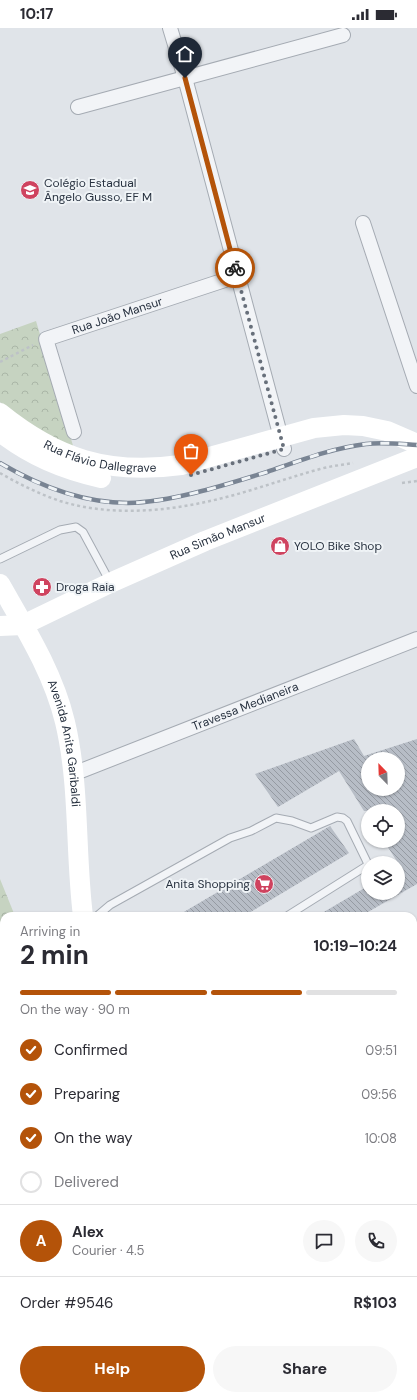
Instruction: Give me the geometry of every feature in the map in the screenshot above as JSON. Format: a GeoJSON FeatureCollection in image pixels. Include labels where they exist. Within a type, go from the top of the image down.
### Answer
{"type":"FeatureCollection","features":[{"type":"Feature","properties":{"kind":"main road","name":"Rua Flávio Dallegrave"},"geometry":{"type":"LineString","coordinates":[[0,413],[15,426],[39,441],[61,452],[83,460],[107,466],[134,469],[181,465],[282,443],[342,434],[363,435],[393,443],[417,457]]}},
{"type":"Feature","properties":{"kind":"main road","name":"Rua Flávio Dallegrave"},"geometry":{"type":"LineString","coordinates":[[0,432],[16,444],[46,460],[72,471],[104,479],[129,482],[155,481],[191,475],[282,443],[314,428],[344,424],[387,431],[417,444]]}},
{"type":"Feature","properties":{"kind":"main road","name":"Rua Simão Mansur"},"geometry":{"type":"LineString","coordinates":[[23,625],[110,583],[205,541],[417,457]]}},
{"type":"Feature","properties":{"kind":"main road","name":"Avenida Anita Garibaldi"},"geometry":{"type":"LineString","coordinates":[[0,584],[47,673],[57,696],[64,721],[73,774],[79,880],[83,912]]}},
{"type":"Feature","properties":{"kind":"main road"},"geometry":{"type":"LineString","coordinates":[[0,626],[23,625]]}},
{"type":"Feature","properties":{"kind":"street"},"geometry":{"type":"LineString","coordinates":[[170,28],[185,78],[282,443]]}},
{"type":"Feature","properties":{"kind":"street"},"geometry":{"type":"LineString","coordinates":[[78,107],[343,35]]}},
{"type":"Feature","properties":{"kind":"street"},"geometry":{"type":"LineString","coordinates":[[363,223],[417,386]]}},
{"type":"Feature","properties":{"kind":"street","name":"Rua João Mansur"},"geometry":{"type":"LineString","coordinates":[[46,339],[237,276]]}},
{"type":"Feature","properties":{"kind":"street"},"geometry":{"type":"LineString","coordinates":[[46,339],[74,432]]}},
{"type":"Feature","properties":{"kind":"street","name":"Travessa Medianeira"},"geometry":{"type":"LineString","coordinates":[[73,774],[417,639]]}},
{"type":"Feature","properties":{"kind":"lane"},"geometry":{"type":"LineString","coordinates":[[0,559],[60,530],[76,527],[83,532],[110,583]]}},
{"type":"Feature","properties":{"kind":"lane"},"geometry":{"type":"LineString","coordinates":[[102,912],[110,905],[230,838],[251,831],[276,818],[292,821],[311,828],[337,816],[343,818],[364,856]]}},
{"type":"Feature","properties":{"kind":"lane"},"geometry":{"type":"LineString","coordinates":[[293,912],[361,868]]}},
{"type":"Feature","properties":{"kind":"path"},"geometry":{"type":"LineString","coordinates":[[0,362],[46,339]]}},
{"type":"Feature","properties":{"kind":"path"},"geometry":{"type":"LineString","coordinates":[[0,473],[26,488],[61,502],[122,511],[165,509],[210,501],[322,468],[358,462]]}},
{"type":"Feature","properties":{"kind":"path"},"geometry":{"type":"LineString","coordinates":[[397,485],[403,482],[417,481]]}},
{"type":"Feature","properties":{"kind":"green space"},"geometry":{"type":"Polygon","coordinates":[[[36,321],[74,449],[35,429],[17,417],[0,402],[0,334],[36,321]]]}},
{"type":"Feature","properties":{"kind":"green space"},"geometry":{"type":"Polygon","coordinates":[[[0,879],[13,912],[0,912],[0,879]]]}},
{"type":"Feature","properties":{"kind":"building"},"geometry":{"type":"Polygon","coordinates":[[[354,739],[362,752],[361,796],[405,796],[405,752],[376,752],[417,739],[417,884],[405,891],[405,856],[394,856],[388,848],[405,848],[405,804],[361,804],[361,806],[339,771],[278,807],[255,774],[354,739]]]}},
{"type":"Feature","properties":{"kind":"building","name":"Anita Shopping"},"geometry":{"type":"Polygon","coordinates":[[[330,826],[349,853],[251,912],[184,912],[330,826]]]}},
{"type":"Feature","properties":{"kind":"building"},"geometry":{"type":"Polygon","coordinates":[[[361,890],[361,900],[389,900],[368,912],[324,912],[361,890]]]}},
{"type":"Feature","properties":{"kind":"railway"},"geometry":{"type":"LineString","coordinates":[[0,463],[30,479],[61,492],[94,500],[128,503],[162,500],[198,492],[267,472],[316,455],[353,446],[379,443],[417,445]]}},
{"type":"Feature","properties":{"kind":"way so far"},"geometry":{"type":"LineString","coordinates":[[191,475],[284,449],[235,268]]}},
{"type":"Feature","properties":{"kind":"place","name":"Colégio Estadual Ângelo Gusso, EF M"},"geometry":{"type":"Point","coordinates":[30,190]}},
{"type":"Feature","properties":{"kind":"place","name":"YOLO Bike Shop"},"geometry":{"type":"Point","coordinates":[280,546]}},
{"type":"Feature","properties":{"kind":"place","name":"Droga Raia"},"geometry":{"type":"Point","coordinates":[42,587]}},
{"type":"Feature","properties":{"kind":"place","name":"Anita Shopping"},"geometry":{"type":"Point","coordinates":[264,884]}},
{"type":"Feature","properties":{"kind":"route"},"geometry":{"type":"LineString","coordinates":[[185,78],[235,268]]}}]}
